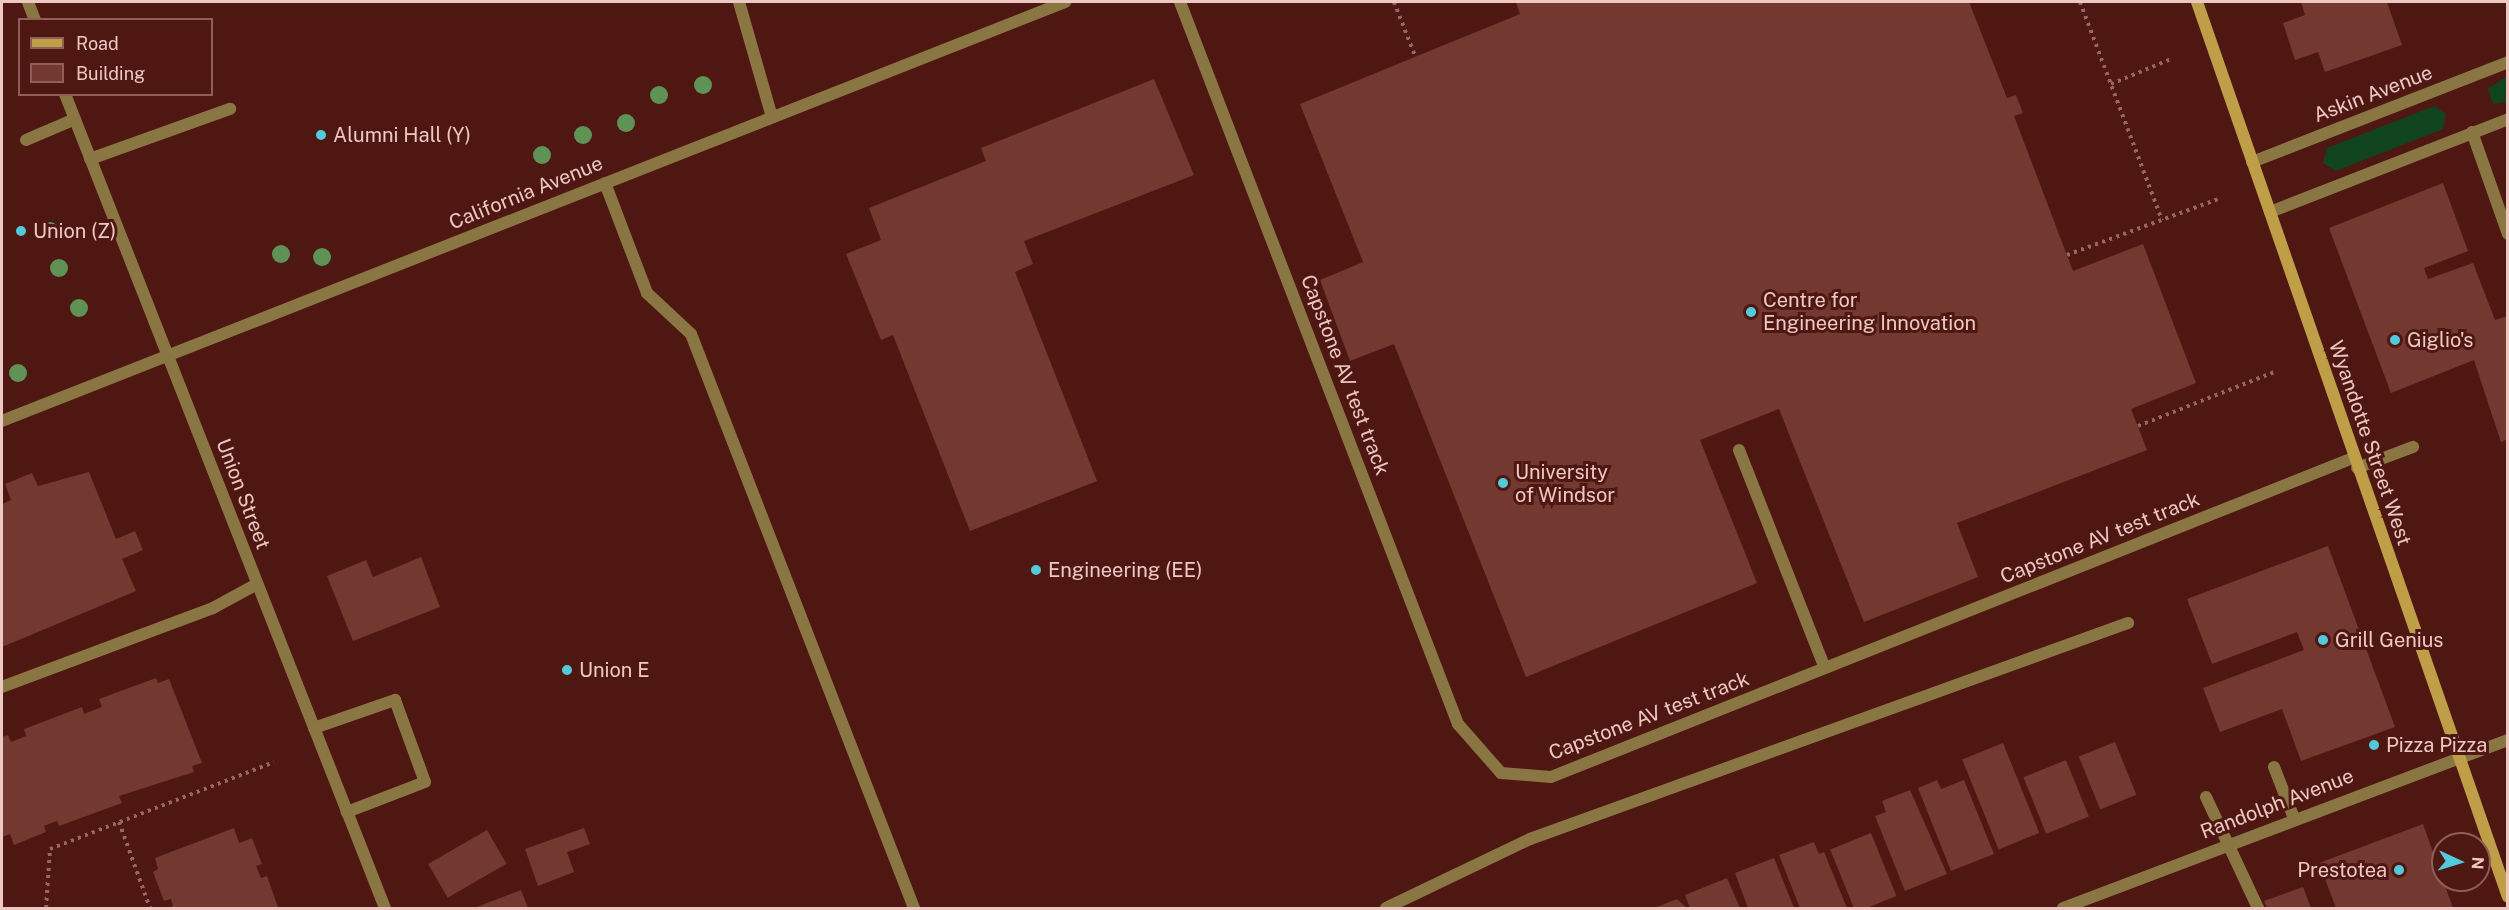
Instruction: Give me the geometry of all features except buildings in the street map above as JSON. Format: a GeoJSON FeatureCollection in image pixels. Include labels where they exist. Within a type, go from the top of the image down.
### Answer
{"type":"FeatureCollection","features":[{"type":"Feature","properties":{"kind":"main road","name":"Wyandotte Street West"},"geometry":{"type":"LineString","coordinates":[[2197,2],[2355,463],[2508,897]]}},
{"type":"Feature","properties":{"kind":"street"},"geometry":{"type":"LineString","coordinates":[[28,2],[34,18]]}},
{"type":"Feature","properties":{"kind":"street"},"geometry":{"type":"LineString","coordinates":[[739,2],[772,117]]}},
{"type":"Feature","properties":{"kind":"street","name":"California Avenue"},"geometry":{"type":"LineString","coordinates":[[2,422],[1065,2]]}},
{"type":"Feature","properties":{"kind":"street","name":"Capstone AV test track"},"geometry":{"type":"LineString","coordinates":[[1180,2],[1458,724],[1501,773],[1551,777],[1825,668],[2355,463],[2413,447]]}},
{"type":"Feature","properties":{"kind":"street","name":"Askin Avenue"},"geometry":{"type":"LineString","coordinates":[[2252,162],[2508,62]]}},
{"type":"Feature","properties":{"kind":"street","name":"Union Street"},"geometry":{"type":"LineString","coordinates":[[66,96],[385,909]]}},
{"type":"Feature","properties":{"kind":"street"},"geometry":{"type":"LineString","coordinates":[[90,159],[230,109]]}},
{"type":"Feature","properties":{"kind":"street"},"geometry":{"type":"LineString","coordinates":[[26,140],[75,119]]}},
{"type":"Feature","properties":{"kind":"street"},"geometry":{"type":"LineString","coordinates":[[2270,212],[2508,119]]}},
{"type":"Feature","properties":{"kind":"street"},"geometry":{"type":"LineString","coordinates":[[2472,132],[2508,234]]}},
{"type":"Feature","properties":{"kind":"street"},"geometry":{"type":"LineString","coordinates":[[605,183],[647,293],[691,334],[914,909]]}},
{"type":"Feature","properties":{"kind":"street"},"geometry":{"type":"LineString","coordinates":[[1739,450],[1825,668]]}},
{"type":"Feature","properties":{"kind":"street"},"geometry":{"type":"LineString","coordinates":[[2,687],[213,608],[257,584]]}},
{"type":"Feature","properties":{"kind":"street"},"geometry":{"type":"LineString","coordinates":[[1386,909],[1530,839],[2128,622]]}},
{"type":"Feature","properties":{"kind":"street"},"geometry":{"type":"LineString","coordinates":[[314,728],[395,700],[425,782],[347,812]]}},
{"type":"Feature","properties":{"kind":"street","name":"Randolph Avenue"},"geometry":{"type":"LineString","coordinates":[[2063,909],[2294,818],[2508,740]]}},
{"type":"Feature","properties":{"kind":"street"},"geometry":{"type":"LineString","coordinates":[[2274,766],[2294,818]]}},
{"type":"Feature","properties":{"kind":"street"},"geometry":{"type":"LineString","coordinates":[[2206,797],[2258,909]]}},
{"type":"Feature","properties":{"kind":"path"},"geometry":{"type":"LineString","coordinates":[[1394,2],[1415,56]]}},
{"type":"Feature","properties":{"kind":"path"},"geometry":{"type":"LineString","coordinates":[[2080,2],[2162,220]]}},
{"type":"Feature","properties":{"kind":"path"},"geometry":{"type":"LineString","coordinates":[[2111,84],[2171,59]]}},
{"type":"Feature","properties":{"kind":"path"},"geometry":{"type":"LineString","coordinates":[[2067,255],[2218,199]]}},
{"type":"Feature","properties":{"kind":"path"},"geometry":{"type":"LineString","coordinates":[[2138,426],[2277,371]]}},
{"type":"Feature","properties":{"kind":"path"},"geometry":{"type":"LineString","coordinates":[[46,909],[50,849],[274,762]]}},
{"type":"Feature","properties":{"kind":"path"},"geometry":{"type":"LineString","coordinates":[[119,822],[150,909]]}},
{"type":"Feature","properties":{"kind":"green space"},"geometry":{"type":"Polygon","coordinates":[[[2507,76],[2507,102],[2493,104],[2488,89],[2507,76]]]}},
{"type":"Feature","properties":{"kind":"green space"},"geometry":{"type":"Polygon","coordinates":[[[2434,106],[2446,114],[2443,129],[2336,171],[2323,163],[2327,148],[2434,106]]]}},
{"type":"Feature","properties":{"kind":"place","name":"Alumni Hall (Y)"},"geometry":{"type":"Point","coordinates":[321,135]}},
{"type":"Feature","properties":{"kind":"place","name":"Union (Z)"},"geometry":{"type":"Point","coordinates":[21,231]}},
{"type":"Feature","properties":{"kind":"place","name":"Centre for Engineering Innovation"},"geometry":{"type":"Point","coordinates":[1751,312]}},
{"type":"Feature","properties":{"kind":"place","name":"Giglio's"},"geometry":{"type":"Point","coordinates":[2395,340]}},
{"type":"Feature","properties":{"kind":"place","name":"University of Windsor"},"geometry":{"type":"Point","coordinates":[1503,483]}},
{"type":"Feature","properties":{"kind":"place","name":"Engineering (EE)"},"geometry":{"type":"Point","coordinates":[1036,570]}},
{"type":"Feature","properties":{"kind":"place","name":"Grill Genius"},"geometry":{"type":"Point","coordinates":[2323,640]}},
{"type":"Feature","properties":{"kind":"place","name":"Union E"},"geometry":{"type":"Point","coordinates":[567,670]}},
{"type":"Feature","properties":{"kind":"place","name":"Pizza Pizza"},"geometry":{"type":"Point","coordinates":[2374,745]}},
{"type":"Feature","properties":{"kind":"place","name":"Prestotea"},"geometry":{"type":"Point","coordinates":[2399,870]}}]}
